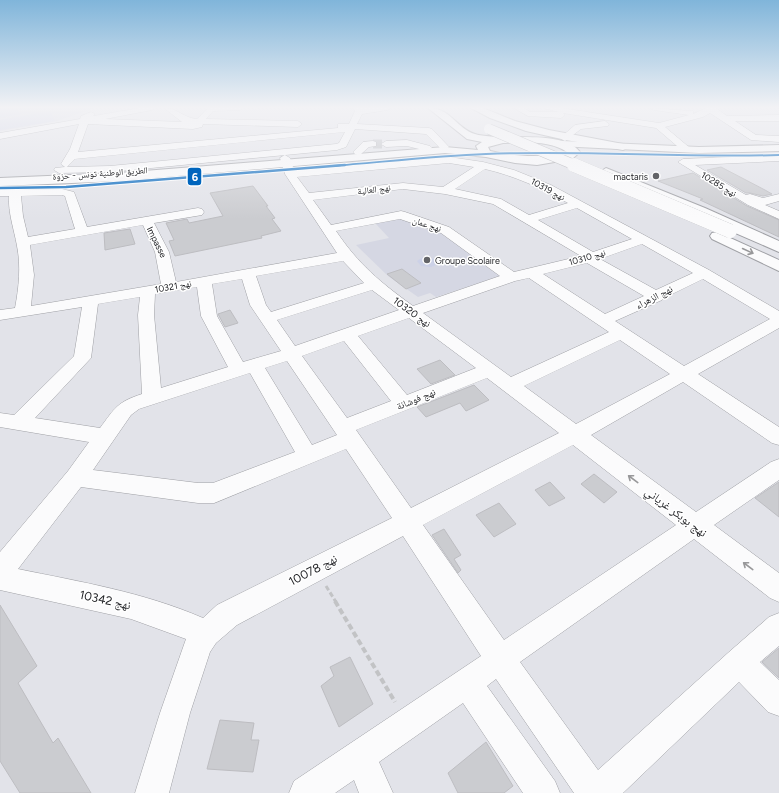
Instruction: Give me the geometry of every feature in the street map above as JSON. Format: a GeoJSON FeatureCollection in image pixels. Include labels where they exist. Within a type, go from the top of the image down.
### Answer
{"type":"FeatureCollection","features":[{"type":"Feature","properties":{"kind":"main road","name":"الطريق الوطنية تونس - حزوة"},"geometry":{"type":"LineString","coordinates":[[0,182],[75,180],[287,165],[358,152],[427,148],[436,145]]}},
{"type":"Feature","properties":{"kind":"main road","name":"الطريق الوطنية تونس - حزوة"},"geometry":{"type":"LineString","coordinates":[[465,145],[483,151],[494,145]]}},
{"type":"Feature","properties":{"kind":"main road"},"geometry":{"type":"LineString","coordinates":[[475,145],[483,151],[500,158],[528,160],[569,157],[598,161],[700,211],[779,247]]}},
{"type":"Feature","properties":{"kind":"main road"},"geometry":{"type":"LineString","coordinates":[[520,145],[723,234],[779,252]]}},
{"type":"Feature","properties":{"kind":"main road"},"geometry":{"type":"LineString","coordinates":[[566,145],[574,152],[569,157]]}},
{"type":"Feature","properties":{"kind":"main road"},"geometry":{"type":"LineString","coordinates":[[602,145],[687,150],[779,148]]}},
{"type":"Feature","properties":{"kind":"main road"},"geometry":{"type":"LineString","coordinates":[[598,161],[613,151],[652,149]]}},
{"type":"Feature","properties":{"kind":"main road","name":"الطريق الوطنية تونس - حزوة"},"geometry":{"type":"LineString","coordinates":[[0,176],[287,165]]}},
{"type":"Feature","properties":{"kind":"main road"},"geometry":{"type":"LineString","coordinates":[[723,234],[779,266]]}},
{"type":"Feature","properties":{"kind":"street"},"geometry":{"type":"LineString","coordinates":[[58,173],[71,159],[76,145]]}},
{"type":"Feature","properties":{"kind":"street"},"geometry":{"type":"LineString","coordinates":[[121,152],[123,145]]}},
{"type":"Feature","properties":{"kind":"street"},"geometry":{"type":"LineString","coordinates":[[146,166],[153,145]]}},
{"type":"Feature","properties":{"kind":"street"},"geometry":{"type":"LineString","coordinates":[[71,156],[193,145]]}},
{"type":"Feature","properties":{"kind":"street"},"geometry":{"type":"LineString","coordinates":[[203,145],[204,160]]}},
{"type":"Feature","properties":{"kind":"street"},"geometry":{"type":"LineString","coordinates":[[58,173],[146,166],[337,147],[343,145]]}},
{"type":"Feature","properties":{"kind":"street"},"geometry":{"type":"LineString","coordinates":[[358,152],[365,145]]}},
{"type":"Feature","properties":{"kind":"street"},"geometry":{"type":"LineString","coordinates":[[415,145],[427,148]]}},
{"type":"Feature","properties":{"kind":"street"},"geometry":{"type":"LineString","coordinates":[[681,145],[687,150]]}},
{"type":"Feature","properties":{"kind":"street"},"geometry":{"type":"LineString","coordinates":[[443,191],[483,151]]}},
{"type":"Feature","properties":{"kind":"street","name":"نهج 10319"},"geometry":{"type":"LineString","coordinates":[[287,165],[449,160],[483,151],[526,178],[704,273],[745,299],[779,318]]}},
{"type":"Feature","properties":{"kind":"street","name":"نهج 10285"},"geometry":{"type":"LineString","coordinates":[[779,158],[683,162],[752,203],[779,215]]}},
{"type":"Feature","properties":{"kind":"street","name":"نهج 10320"},"geometry":{"type":"LineString","coordinates":[[287,165],[346,256],[374,285],[411,311],[574,435]]}},
{"type":"Feature","properties":{"kind":"street"},"geometry":{"type":"LineString","coordinates":[[773,166],[698,166],[757,201],[764,202],[779,197]]}},
{"type":"Feature","properties":{"kind":"street","name":"نهج العالية"},"geometry":{"type":"LineString","coordinates":[[307,197],[403,186],[443,191],[497,202],[657,297]]}},
{"type":"Feature","properties":{"kind":"street"},"geometry":{"type":"LineString","coordinates":[[0,193],[62,192],[70,194],[81,229],[84,231]]}},
{"type":"Feature","properties":{"kind":"street"},"geometry":{"type":"LineString","coordinates":[[15,193],[13,206],[23,242],[27,285],[22,311]]}},
{"type":"Feature","properties":{"kind":"street"},"geometry":{"type":"LineString","coordinates":[[527,219],[576,204]]}},
{"type":"Feature","properties":{"kind":"street"},"geometry":{"type":"LineString","coordinates":[[23,242],[198,212]]}},
{"type":"Feature","properties":{"kind":"street","name":"نهج عمان"},"geometry":{"type":"LineString","coordinates":[[329,229],[401,216],[445,230],[511,277]]}},
{"type":"Feature","properties":{"kind":"street","name":"Impasse"},"geometry":{"type":"LineString","coordinates":[[147,221],[167,264],[169,287]]}},
{"type":"Feature","properties":{"kind":"street","name":"نهج 10310"},"geometry":{"type":"LineString","coordinates":[[0,572],[76,477],[128,406],[292,353],[511,277],[591,257],[642,240]]}},
{"type":"Feature","properties":{"kind":"street","name":"نهج 10321"},"geometry":{"type":"LineString","coordinates":[[0,314],[90,301],[346,256]]}},
{"type":"Feature","properties":{"kind":"street"},"geometry":{"type":"LineString","coordinates":[[248,273],[258,305],[347,433],[500,659],[594,793]]}},
{"type":"Feature","properties":{"kind":"street"},"geometry":{"type":"LineString","coordinates":[[530,273],[605,320],[683,374],[779,436]]}},
{"type":"Feature","properties":{"kind":"street","name":"نهج الزهراء"},"geometry":{"type":"LineString","coordinates":[[605,320],[657,297],[677,285],[704,273]]}},
{"type":"Feature","properties":{"kind":"street"},"geometry":{"type":"LineString","coordinates":[[204,281],[209,316],[308,456]]}},
{"type":"Feature","properties":{"kind":"street"},"geometry":{"type":"LineString","coordinates":[[267,318],[374,285]]}},
{"type":"Feature","properties":{"kind":"street"},"geometry":{"type":"LineString","coordinates":[[148,291],[146,330],[152,397]]}},
{"type":"Feature","properties":{"kind":"street"},"geometry":{"type":"LineString","coordinates":[[6,422],[82,358],[90,301]]}},
{"type":"Feature","properties":{"kind":"street","name":"نهج 10078"},"geometry":{"type":"LineString","coordinates":[[152,793],[190,664],[198,645],[206,633],[227,615],[574,435],[779,321]]}},
{"type":"Feature","properties":{"kind":"street"},"geometry":{"type":"LineString","coordinates":[[509,385],[622,333]]}},
{"type":"Feature","properties":{"kind":"street"},"geometry":{"type":"LineString","coordinates":[[348,334],[404,404]]}},
{"type":"Feature","properties":{"kind":"street","name":"نهج فوشانة"},"geometry":{"type":"LineString","coordinates":[[76,477],[198,494],[214,494],[308,456],[347,433],[404,404],[489,370]]}},
{"type":"Feature","properties":{"kind":"street"},"geometry":{"type":"LineString","coordinates":[[6,422],[104,437]]}},
{"type":"Feature","properties":{"kind":"street","name":"نهج بوبكر غرياني"},"geometry":{"type":"LineString","coordinates":[[574,435],[779,589]]}},
{"type":"Feature","properties":{"kind":"street"},"geometry":{"type":"LineString","coordinates":[[306,793],[779,468]]}},
{"type":"Feature","properties":{"kind":"street","name":"نهج 10342"},"geometry":{"type":"LineString","coordinates":[[0,578],[138,607],[181,621],[206,633]]}},
{"type":"Feature","properties":{"kind":"street"},"geometry":{"type":"LineString","coordinates":[[598,793],[739,662],[779,627]]}},
{"type":"Feature","properties":{"kind":"street"},"geometry":{"type":"LineString","coordinates":[[739,662],[779,700]]}},
{"type":"Feature","properties":{"kind":"street"},"geometry":{"type":"LineString","coordinates":[[466,683],[543,793]]}},
{"type":"Feature","properties":{"kind":"street"},"geometry":{"type":"LineString","coordinates":[[360,756],[376,793]]}},
{"type":"Feature","properties":{"kind":"path"},"geometry":{"type":"LineString","coordinates":[[316,568],[408,724]]}},
{"type":"Feature","properties":{"kind":"shaded area","name":"Groupe Scolaire"},"geometry":{"type":"Polygon","coordinates":[[[400,218],[442,231],[504,275],[436,297],[430,293],[418,297],[388,276],[356,245],[389,238],[375,223],[400,218]]]}},
{"type":"Feature","properties":{"kind":"shaded area"},"geometry":{"type":"Polygon","coordinates":[[[423,257],[435,259],[438,264],[431,267],[421,266],[417,261],[423,257]]]}},
{"type":"Feature","properties":{"kind":"building"},"geometry":{"type":"Polygon","coordinates":[[[721,167],[772,194],[763,196],[746,193],[707,170],[721,167]]]}},
{"type":"Feature","properties":{"kind":"building"},"geometry":{"type":"Polygon","coordinates":[[[693,173],[747,206],[779,220],[779,237],[700,200],[703,199],[658,181],[693,173]]]}},
{"type":"Feature","properties":{"kind":"building"},"geometry":{"type":"Polygon","coordinates":[[[253,186],[268,206],[266,206],[275,218],[272,219],[281,231],[261,236],[262,238],[175,256],[169,241],[174,240],[166,223],[187,219],[189,223],[223,216],[210,193],[253,186]]]}},
{"type":"Feature","properties":{"kind":"building"},"geometry":{"type":"Polygon","coordinates":[[[130,229],[135,244],[105,250],[104,233],[130,229]]]}},
{"type":"Feature","properties":{"kind":"building"},"geometry":{"type":"Polygon","coordinates":[[[402,269],[421,283],[406,289],[387,274],[402,269]]]}},
{"type":"Feature","properties":{"kind":"building"},"geometry":{"type":"Polygon","coordinates":[[[230,310],[238,323],[225,327],[218,314],[230,310]]]}},
{"type":"Feature","properties":{"kind":"building"},"geometry":{"type":"Polygon","coordinates":[[[440,360],[455,375],[431,384],[417,369],[440,360]]]}},
{"type":"Feature","properties":{"kind":"building"},"geometry":{"type":"Polygon","coordinates":[[[474,385],[489,400],[466,411],[460,403],[426,417],[417,407],[474,385]]]}},
{"type":"Feature","properties":{"kind":"building"},"geometry":{"type":"Polygon","coordinates":[[[594,474],[617,492],[604,503],[581,484],[594,474]]]}},
{"type":"Feature","properties":{"kind":"building"},"geometry":{"type":"Polygon","coordinates":[[[550,482],[565,498],[549,506],[535,490],[550,482]]]}},
{"type":"Feature","properties":{"kind":"building"},"geometry":{"type":"Polygon","coordinates":[[[779,482],[779,517],[755,498],[779,482]]]}},
{"type":"Feature","properties":{"kind":"building"},"geometry":{"type":"Polygon","coordinates":[[[499,503],[516,524],[494,537],[476,515],[499,503]]]}},
{"type":"Feature","properties":{"kind":"building"},"geometry":{"type":"Polygon","coordinates":[[[444,529],[461,555],[454,559],[461,570],[458,573],[432,535],[444,529]]]}},
{"type":"Feature","properties":{"kind":"building"},"geometry":{"type":"Polygon","coordinates":[[[0,605],[37,666],[18,683],[53,743],[58,738],[91,793],[20,793],[0,761],[0,605]]]}},
{"type":"Feature","properties":{"kind":"building"},"geometry":{"type":"Polygon","coordinates":[[[779,648],[779,678],[762,662],[779,648]]]}},
{"type":"Feature","properties":{"kind":"building"},"geometry":{"type":"Polygon","coordinates":[[[350,657],[373,704],[339,727],[321,686],[334,676],[330,667],[350,657]]]}},
{"type":"Feature","properties":{"kind":"building"},"geometry":{"type":"Polygon","coordinates":[[[220,720],[254,723],[251,740],[259,740],[253,772],[207,769],[220,720]]]}},
{"type":"Feature","properties":{"kind":"building"},"geometry":{"type":"Polygon","coordinates":[[[486,742],[513,786],[504,793],[458,793],[448,773],[486,742]]]}},
{"type":"Feature","properties":{"kind":"transit line","name":"6"},"geometry":{"type":"LineString","coordinates":[[0,188],[66,187],[486,154],[597,154],[718,157],[779,155]]}},
{"type":"Feature","properties":{"kind":"place","name":"mactaris"},"geometry":{"type":"Point","coordinates":[656,176]}},
{"type":"Feature","properties":{"kind":"place","name":"Groupe Scolaire"},"geometry":{"type":"Point","coordinates":[427,260]}}]}
